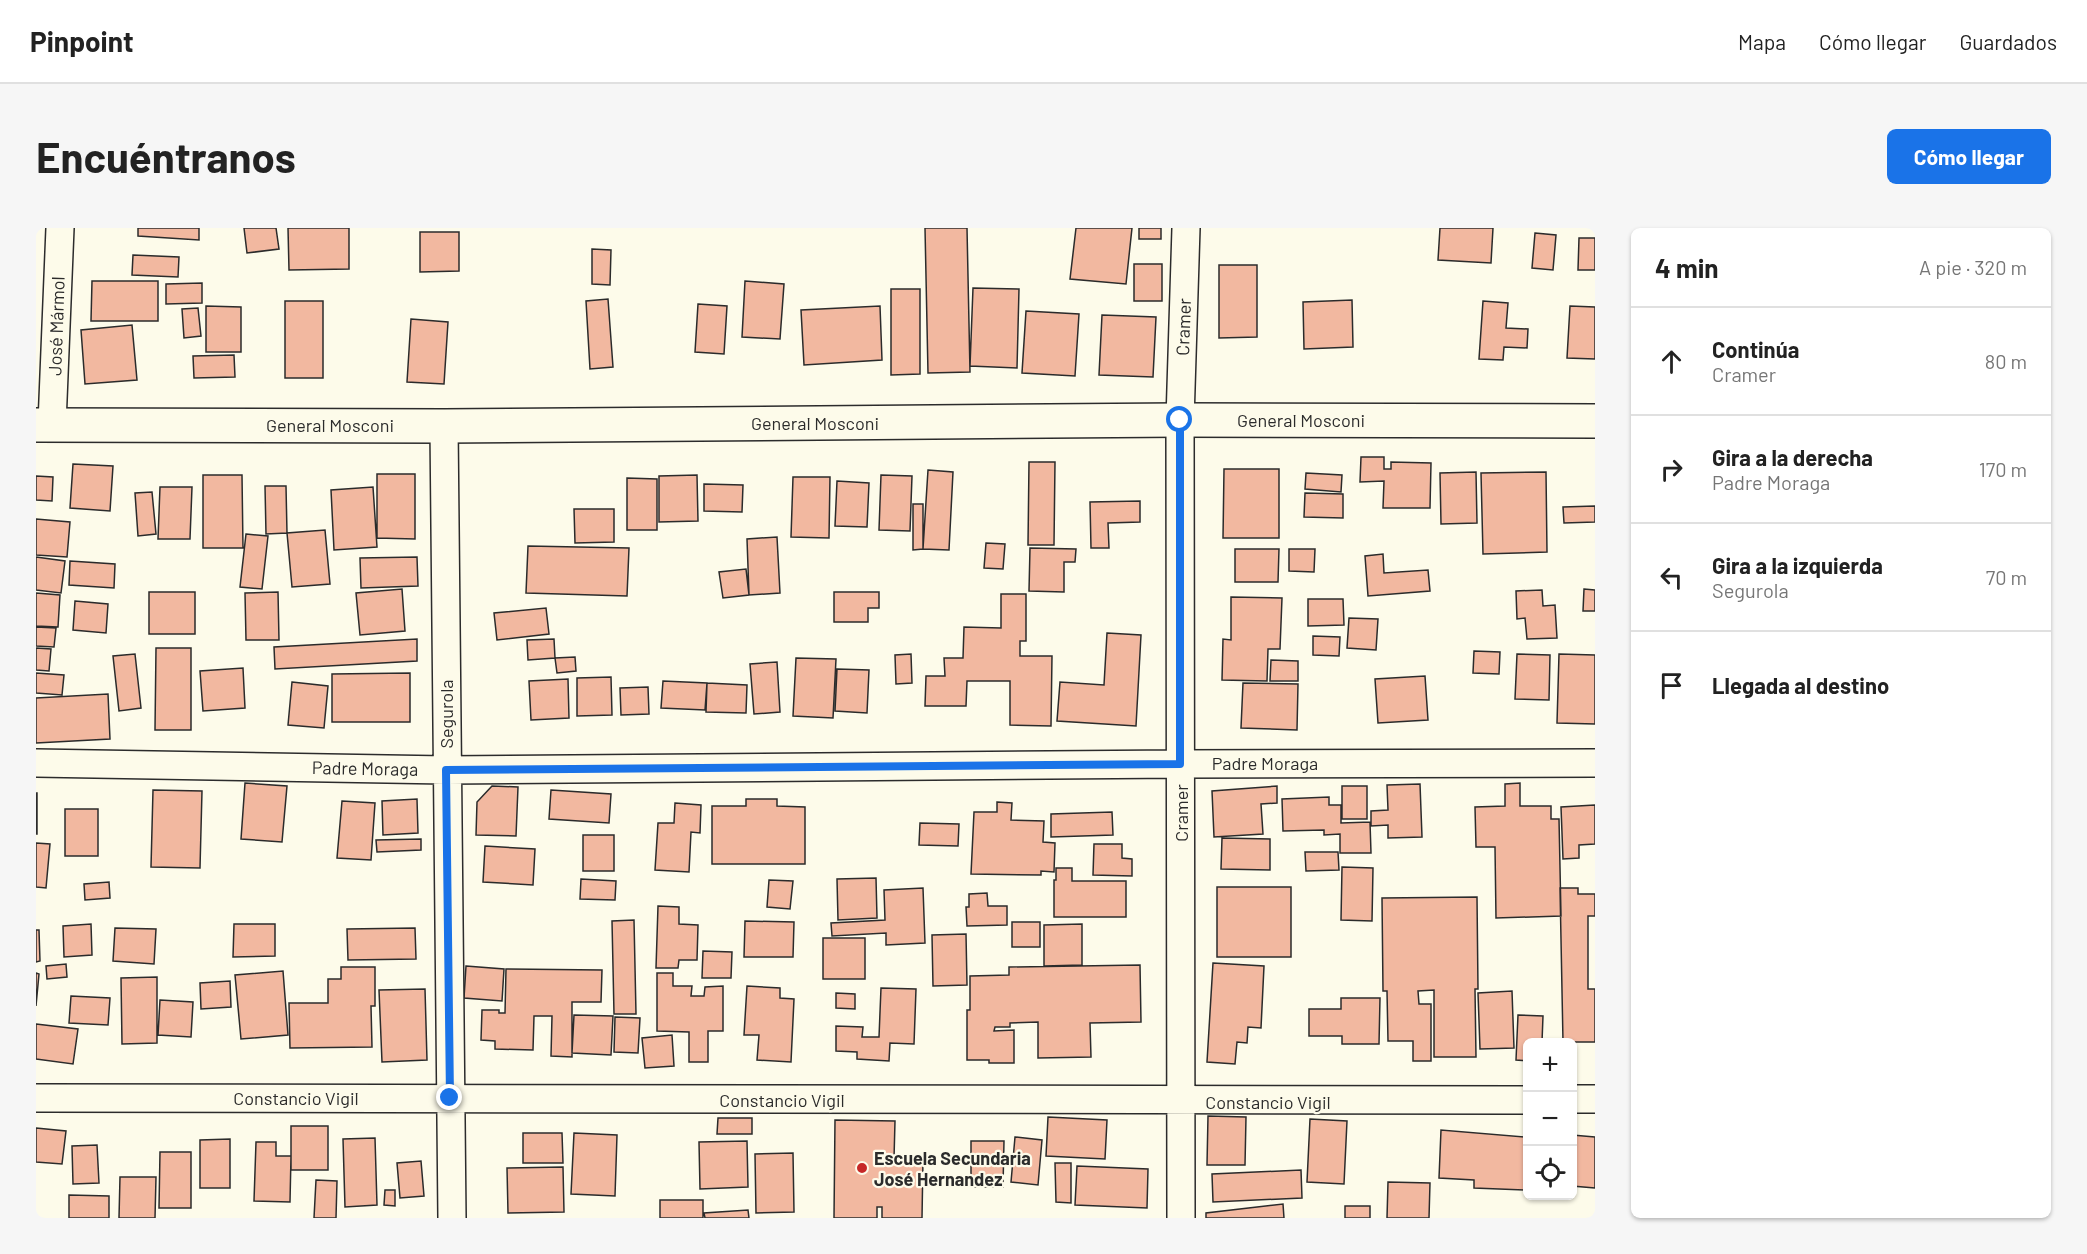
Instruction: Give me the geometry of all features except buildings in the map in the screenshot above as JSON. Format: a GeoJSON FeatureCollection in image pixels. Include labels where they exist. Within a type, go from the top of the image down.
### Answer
{"type":"FeatureCollection","features":[{"type":"Feature","properties":{"kind":"street","name":"José Mármol"},"geometry":{"type":"LineString","coordinates":[[44,425],[60,228]]}},
{"type":"Feature","properties":{"kind":"street","name":"Cramer"},"geometry":{"type":"LineString","coordinates":[[1181,1218],[1180,420],[1186,228]]}},
{"type":"Feature","properties":{"kind":"street","name":"General Mosconi"},"geometry":{"type":"LineString","coordinates":[[44,425],[444,426],[1180,420],[1595,420]]}},
{"type":"Feature","properties":{"kind":"street","name":"Segurola"},"geometry":{"type":"LineString","coordinates":[[444,426],[452,1218]]}},
{"type":"Feature","properties":{"kind":"street","name":"Padre Moraga"},"geometry":{"type":"LineString","coordinates":[[36,763],[446,770],[1595,763]]}},
{"type":"Feature","properties":{"kind":"street","name":"Constancio Vigil"},"geometry":{"type":"LineString","coordinates":[[36,1098],[1182,1102],[1523,1100]]}},
{"type":"Feature","properties":{"kind":"street"},"geometry":{"type":"LineString","coordinates":[[1577,1099],[1595,1099]]}},
{"type":"Feature","properties":{"kind":"place","name":"Escuela Secundaria José Hernandez"},"geometry":{"type":"Point","coordinates":[862,1168]}},
{"type":"Feature","properties":{"kind":"route"},"geometry":{"type":"LineString","coordinates":[[450,1098],[446,770],[1180,764],[1180,420]]}}]}
